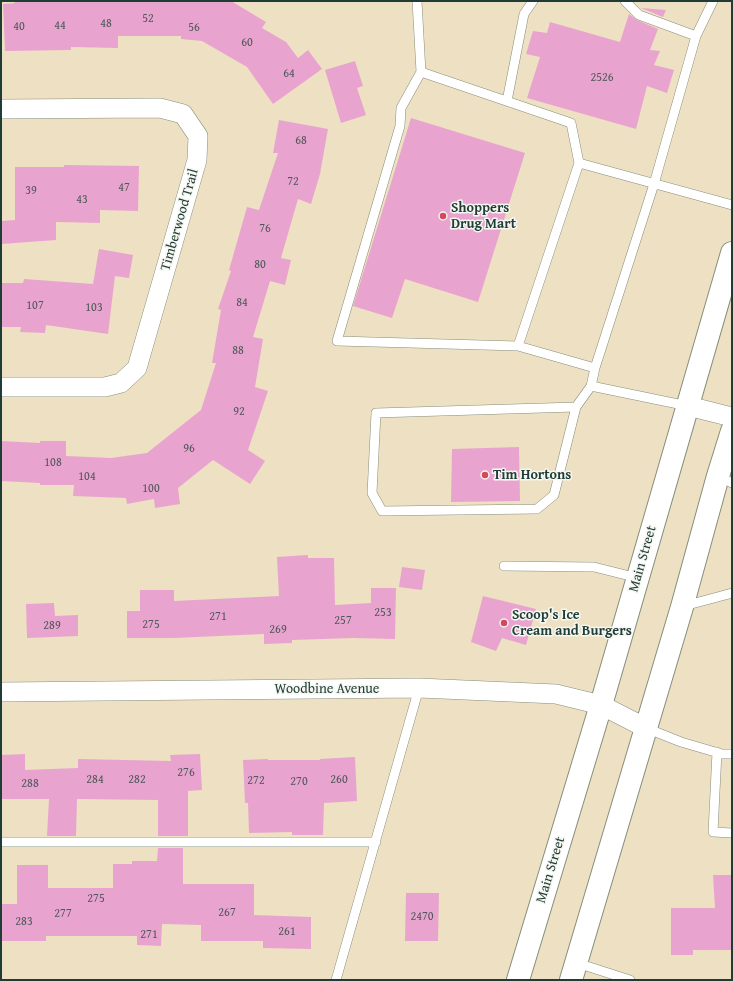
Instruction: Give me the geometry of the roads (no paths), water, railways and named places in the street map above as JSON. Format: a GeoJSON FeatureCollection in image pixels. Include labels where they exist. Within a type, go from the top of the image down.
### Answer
{"type":"FeatureCollection","features":[{"type":"Feature","properties":{"kind":"main road","name":"Main Street"},"geometry":{"type":"LineString","coordinates":[[518,980],[601,705],[732,253]]}},
{"type":"Feature","properties":{"kind":"main road"},"geometry":{"type":"LineString","coordinates":[[574,971],[682,607],[725,479],[732,431]]}},
{"type":"Feature","properties":{"kind":"street","name":"Timberwood Trail"},"geometry":{"type":"LineString","coordinates":[[1,109],[160,108],[183,114],[198,136],[197,160],[137,368],[121,383],[105,387],[1,387]]}},
{"type":"Feature","properties":{"kind":"street"},"geometry":{"type":"LineString","coordinates":[[688,406],[732,417]]}},
{"type":"Feature","properties":{"kind":"street","name":"Woodbine Avenue"},"geometry":{"type":"LineString","coordinates":[[1,692],[419,688],[556,694],[601,705],[646,728]]}},
{"type":"Feature","properties":{"kind":"lane"},"geometry":{"type":"LineString","coordinates":[[417,1],[420,72],[401,108],[400,126],[337,341],[518,346],[595,368]]}},
{"type":"Feature","properties":{"kind":"lane"},"geometry":{"type":"LineString","coordinates":[[507,101],[524,14],[533,1]]}},
{"type":"Feature","properties":{"kind":"lane"},"geometry":{"type":"LineString","coordinates":[[625,1],[639,14],[696,36]]}},
{"type":"Feature","properties":{"kind":"lane"},"geometry":{"type":"LineString","coordinates":[[576,408],[376,413],[372,493],[382,511],[537,509],[554,495],[576,408],[591,386],[595,368],[654,184],[696,36],[713,1]]}},
{"type":"Feature","properties":{"kind":"lane"},"geometry":{"type":"LineString","coordinates":[[420,72],[571,123],[579,164],[518,346]]}},
{"type":"Feature","properties":{"kind":"lane"},"geometry":{"type":"LineString","coordinates":[[579,164],[732,204]]}},
{"type":"Feature","properties":{"kind":"lane"},"geometry":{"type":"LineString","coordinates":[[591,386],[688,406]]}},
{"type":"Feature","properties":{"kind":"lane"},"geometry":{"type":"LineString","coordinates":[[504,566],[594,566],[638,578]]}},
{"type":"Feature","properties":{"kind":"lane"},"geometry":{"type":"LineString","coordinates":[[682,607],[732,593]]}},
{"type":"Feature","properties":{"kind":"lane"},"geometry":{"type":"LineString","coordinates":[[336,980],[419,688]]}},
{"type":"Feature","properties":{"kind":"lane"},"geometry":{"type":"LineString","coordinates":[[646,728],[681,742],[722,754],[732,754]]}},
{"type":"Feature","properties":{"kind":"lane"},"geometry":{"type":"LineString","coordinates":[[716,752],[713,832],[732,832]]}},
{"type":"Feature","properties":{"kind":"lane"},"geometry":{"type":"LineString","coordinates":[[1,842],[376,842]]}},
{"type":"Feature","properties":{"kind":"lane"},"geometry":{"type":"LineString","coordinates":[[574,971],[630,980]]}},
{"type":"Feature","properties":{"kind":"place","name":"Shoppers Drug Mart"},"geometry":{"type":"Point","coordinates":[443,216]}},
{"type":"Feature","properties":{"kind":"place","name":"Tim Hortons"},"geometry":{"type":"Point","coordinates":[485,475]}},
{"type":"Feature","properties":{"kind":"place","name":"Scoop's Ice Cream and Burgers"},"geometry":{"type":"Point","coordinates":[504,623]}}]}
